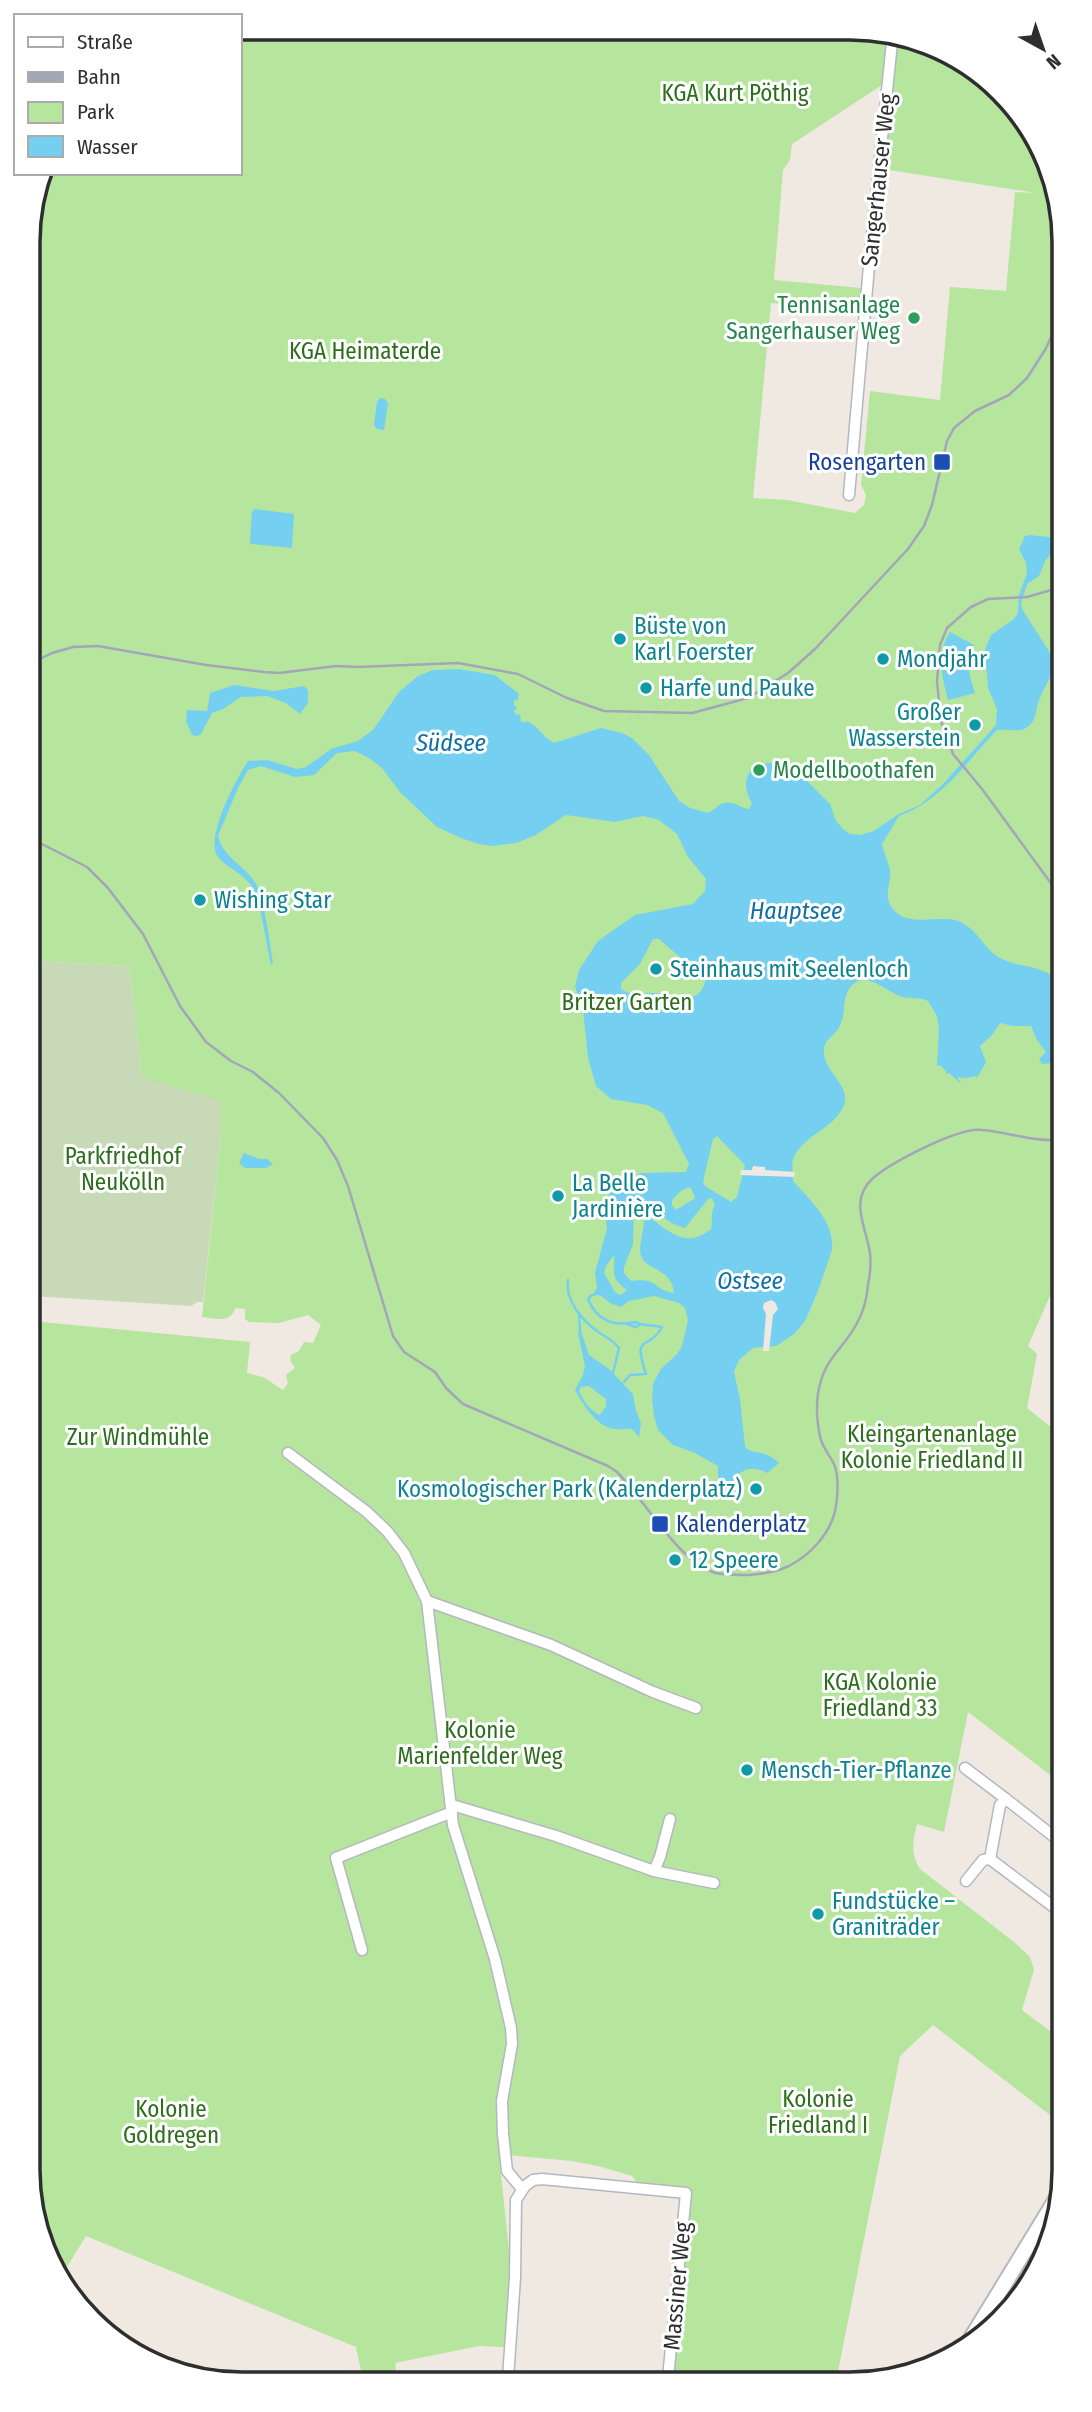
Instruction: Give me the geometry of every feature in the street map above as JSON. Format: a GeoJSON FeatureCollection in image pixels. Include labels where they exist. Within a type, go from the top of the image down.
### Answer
{"type":"FeatureCollection","features":[{"type":"Feature","properties":{"kind":"main road"},"geometry":{"type":"LineString","coordinates":[[979,2325],[1046,2215]]}},
{"type":"Feature","properties":{"kind":"street","name":"Sangerhauser Weg"},"geometry":{"type":"LineString","coordinates":[[849,495],[892,45]]}},
{"type":"Feature","properties":{"kind":"street"},"geometry":{"type":"LineString","coordinates":[[288,1453],[367,1511],[387,1531],[404,1553],[427,1601],[459,1849],[495,1959],[511,2028],[512,2044],[502,2101],[503,2134],[507,2171],[522,2189],[515,2206],[515,2278],[508,2372]]}},
{"type":"Feature","properties":{"kind":"street"},"geometry":{"type":"LineString","coordinates":[[427,1601],[551,1645],[653,1692],[696,1708]]}},
{"type":"Feature","properties":{"kind":"street"},"geometry":{"type":"LineString","coordinates":[[965,1768],[1051,1834]]}},
{"type":"Feature","properties":{"kind":"street"},"geometry":{"type":"LineString","coordinates":[[989,1859],[1000,1805],[1006,1799]]}},
{"type":"Feature","properties":{"kind":"street"},"geometry":{"type":"LineString","coordinates":[[362,1950],[336,1858],[452,1809],[556,1836],[654,1871],[714,1883]]}},
{"type":"Feature","properties":{"kind":"street"},"geometry":{"type":"LineString","coordinates":[[654,1871],[670,1819]]}},
{"type":"Feature","properties":{"kind":"street"},"geometry":{"type":"LineString","coordinates":[[966,1881],[983,1860],[989,1859],[1051,1905]]}},
{"type":"Feature","properties":{"kind":"street","name":"Massiner Weg"},"geometry":{"type":"LineString","coordinates":[[522,2189],[533,2180],[542,2179],[686,2193],[669,2372]]}},
{"type":"Feature","properties":{"kind":"green space"},"geometry":{"type":"Polygon","coordinates":[[[242,40],[849,40],[887,44],[882,85],[792,144],[790,160],[783,170],[774,280],[861,288],[859,310],[771,303],[753,498],[787,500],[855,513],[864,505],[866,495],[861,485],[870,391],[940,400],[950,287],[1006,291],[1015,192],[1036,193],[883,169],[898,46],[951,67],[973,82],[992,100],[1010,119],[1025,141],[1036,165],[1045,190],[1052,243],[1051,1292],[1028,1346],[1037,1354],[1027,1408],[1051,1427],[1051,1776],[968,1712],[944,1832],[917,1824],[913,1847],[920,1869],[1030,1957],[1034,1970],[1022,2010],[1051,2032],[1051,2116],[933,2025],[900,2056],[838,2372],[673,2372],[689,2191],[639,2185],[632,2176],[571,2161],[499,2154],[510,2261],[504,2347],[479,2346],[395,2363],[396,2372],[361,2372],[356,2347],[86,2236],[66,2269],[47,2222],[40,2169],[40,1322],[250,1342],[247,1373],[263,1377],[283,1390],[288,1383],[286,1375],[295,1368],[290,1360],[291,1355],[299,1351],[304,1342],[313,1343],[321,1325],[308,1315],[279,1323],[249,1322],[245,1319],[245,1309],[235,1308],[226,1318],[202,1317],[221,1135],[142,1078],[129,966],[41,961],[41,229],[47,190],[52,175],[242,175],[242,40]]]}},
{"type":"Feature","properties":{"kind":"green space","name":"Parkfriedhof Neukölln"},"geometry":{"type":"Polygon","coordinates":[[[41,961],[129,966],[142,1078],[221,1100],[221,1135],[203,1302],[191,1306],[40,1297],[41,961]]]}},
{"type":"Feature","properties":{"kind":"water"},"geometry":{"type":"Polygon","coordinates":[[[380,398],[388,403],[384,430],[377,429],[374,425],[380,398]]]}},
{"type":"Feature","properties":{"kind":"water"},"geometry":{"type":"Polygon","coordinates":[[[255,509],[294,514],[292,548],[251,544],[252,511],[255,509]]]}},
{"type":"Feature","properties":{"kind":"water"},"geometry":{"type":"Polygon","coordinates":[[[1025,536],[1052,537],[1052,553],[1045,561],[1039,576],[1027,584],[1021,604],[1052,656],[1052,673],[1033,720],[1021,730],[997,730],[941,790],[915,809],[899,816],[882,844],[890,870],[889,902],[896,913],[911,919],[947,919],[963,923],[1000,958],[1052,975],[1052,1063],[1042,1064],[1039,1059],[1046,1052],[1031,1026],[1000,1023],[980,1046],[986,1062],[977,1078],[957,1077],[961,1083],[949,1073],[946,1074],[940,1065],[937,1066],[939,1028],[937,1016],[928,1001],[902,997],[868,981],[861,980],[849,989],[845,997],[842,1021],[824,1048],[828,1066],[844,1091],[844,1105],[833,1121],[803,1144],[792,1163],[793,1181],[825,1221],[830,1230],[832,1250],[818,1291],[801,1326],[776,1346],[753,1348],[740,1359],[734,1372],[745,1447],[769,1455],[779,1463],[767,1473],[753,1469],[742,1472],[734,1481],[731,1495],[723,1493],[718,1488],[718,1466],[693,1452],[673,1445],[658,1430],[654,1416],[653,1384],[661,1369],[682,1346],[688,1320],[685,1308],[679,1303],[654,1296],[629,1301],[621,1307],[600,1295],[592,1296],[597,1288],[595,1273],[607,1228],[604,1203],[610,1193],[641,1173],[686,1172],[689,1164],[663,1113],[647,1105],[611,1099],[596,1086],[588,1058],[583,1009],[575,987],[579,970],[598,941],[635,915],[693,904],[705,891],[706,879],[688,857],[677,834],[659,820],[643,816],[615,822],[566,815],[536,835],[516,843],[493,846],[479,844],[437,827],[400,792],[382,768],[355,751],[337,753],[314,775],[295,777],[261,766],[248,770],[218,836],[226,851],[249,874],[258,888],[267,925],[273,963],[271,965],[254,890],[251,884],[218,857],[215,836],[218,823],[248,761],[267,760],[297,769],[306,767],[331,749],[358,741],[373,730],[399,692],[418,676],[433,670],[459,669],[495,675],[519,694],[517,701],[514,700],[517,709],[514,711],[521,717],[520,720],[530,723],[554,743],[601,728],[632,738],[649,755],[679,801],[690,808],[708,813],[728,802],[749,809],[752,803],[746,785],[747,777],[756,766],[773,763],[784,765],[789,774],[805,776],[830,804],[836,821],[850,834],[860,835],[874,831],[899,814],[920,805],[944,783],[996,725],[997,709],[988,688],[985,650],[991,635],[1014,619],[1018,613],[1019,595],[1027,573],[1026,563],[1019,549],[1025,536]],[[653,939],[640,964],[621,983],[621,989],[632,993],[695,996],[705,983],[708,970],[701,962],[682,959],[659,939],[653,939]],[[717,1136],[713,1139],[703,1182],[731,1202],[737,1197],[745,1165],[717,1136]],[[690,1187],[682,1190],[672,1200],[676,1210],[694,1199],[690,1187]],[[712,1198],[708,1199],[685,1228],[641,1205],[634,1209],[633,1244],[624,1267],[624,1273],[631,1281],[651,1282],[674,1293],[669,1279],[643,1261],[640,1248],[644,1221],[650,1218],[679,1236],[694,1238],[711,1229],[715,1205],[712,1198]],[[614,1255],[604,1273],[615,1292],[621,1295],[627,1290],[615,1278],[614,1255]]]}},
{"type":"Feature","properties":{"kind":"water"},"geometry":{"type":"Polygon","coordinates":[[[950,632],[974,645],[969,663],[975,693],[948,700],[942,674],[942,657],[950,632]]]}},
{"type":"Feature","properties":{"kind":"water"},"geometry":{"type":"Polygon","coordinates":[[[234,685],[274,691],[304,686],[308,690],[308,703],[300,714],[286,703],[267,696],[241,697],[212,713],[201,734],[192,735],[186,721],[187,710],[207,711],[210,693],[234,685]]]}},
{"type":"Feature","properties":{"kind":"water"},"geometry":{"type":"Polygon","coordinates":[[[244,1153],[267,1159],[273,1164],[266,1168],[245,1168],[239,1163],[244,1153]]]}},
{"type":"Feature","properties":{"kind":"water"},"geometry":{"type":"Polygon","coordinates":[[[581,1331],[589,1355],[609,1369],[633,1394],[641,1423],[639,1437],[632,1429],[615,1429],[602,1424],[578,1396],[575,1390],[585,1366],[578,1333],[581,1331]],[[589,1386],[581,1387],[579,1391],[587,1405],[600,1415],[606,1406],[606,1399],[589,1386]]]}},
{"type":"Feature","properties":{"kind":"pier"},"geometry":{"type":"Polygon","coordinates":[[[753,1166],[765,1167],[765,1170],[795,1172],[794,1177],[740,1175],[741,1170],[752,1170],[753,1166]]]}},
{"type":"Feature","properties":{"kind":"pier"},"geometry":{"type":"Polygon","coordinates":[[[771,1300],[778,1309],[773,1315],[769,1351],[763,1351],[766,1314],[763,1308],[764,1303],[771,1300]]]}},
{"type":"Feature","properties":{"kind":"waterway"},"geometry":{"type":"LineString","coordinates":[[568,1280],[569,1295],[580,1315],[619,1348],[613,1373]]}},
{"type":"Feature","properties":{"kind":"waterway"},"geometry":{"type":"LineString","coordinates":[[592,1295],[588,1299],[591,1306],[607,1320],[662,1327],[657,1335],[641,1347],[646,1374],[630,1375],[624,1382]]}},
{"type":"Feature","properties":{"kind":"waterway"},"geometry":{"type":"LineString","coordinates":[[579,1313],[580,1331]]}},
{"type":"Feature","properties":{"kind":"waterway"},"geometry":{"type":"LineString","coordinates":[[627,1324],[636,1327],[640,1324]]}},
{"type":"Feature","properties":{"kind":"railway"},"geometry":{"type":"LineString","coordinates":[[41,659],[73,647],[98,646],[206,665],[279,673],[336,666],[458,663],[518,674],[567,698],[604,711],[692,713],[748,698],[788,673],[815,649],[908,549],[924,526],[932,505],[947,441],[954,428],[975,411],[1009,395],[1027,378],[1052,336]]}},
{"type":"Feature","properties":{"kind":"railway"},"geometry":{"type":"LineString","coordinates":[[1052,590],[1027,597],[988,599],[971,607],[947,628],[940,645],[937,681],[941,721],[953,754],[982,789],[1052,885]]}},
{"type":"Feature","properties":{"kind":"railway"},"geometry":{"type":"LineString","coordinates":[[41,843],[87,867],[108,888],[143,934],[180,1006],[206,1042],[231,1061],[253,1072],[279,1093],[323,1138],[337,1160],[348,1186],[393,1336],[404,1352],[435,1372],[446,1388],[463,1404],[617,1472],[675,1544],[702,1567],[716,1573],[753,1575],[789,1566],[818,1543],[829,1528],[837,1500],[837,1474],[821,1440],[817,1399],[824,1371],[856,1325],[866,1300],[870,1257],[860,1205],[865,1187],[881,1172],[908,1156],[957,1134],[982,1130],[1052,1140]]}},
{"type":"Feature","properties":{"kind":"place","name":"Tennisanlage Sangerhauser Weg"},"geometry":{"type":"Point","coordinates":[914,318]}},
{"type":"Feature","properties":{"kind":"place","name":"Rosengarten"},"geometry":{"type":"Point","coordinates":[942,462]}},
{"type":"Feature","properties":{"kind":"place","name":"Büste von Karl Foerster"},"geometry":{"type":"Point","coordinates":[620,639]}},
{"type":"Feature","properties":{"kind":"place","name":"Mondjahr"},"geometry":{"type":"Point","coordinates":[883,659]}},
{"type":"Feature","properties":{"kind":"place","name":"Harfe und Pauke"},"geometry":{"type":"Point","coordinates":[646,688]}},
{"type":"Feature","properties":{"kind":"place","name":"Großer Wasserstein"},"geometry":{"type":"Point","coordinates":[975,725]}},
{"type":"Feature","properties":{"kind":"place","name":"Modellboothafen"},"geometry":{"type":"Point","coordinates":[759,770]}},
{"type":"Feature","properties":{"kind":"place","name":"Wishing Star"},"geometry":{"type":"Point","coordinates":[200,900]}},
{"type":"Feature","properties":{"kind":"place","name":"Steinhaus mit Seelenloch"},"geometry":{"type":"Point","coordinates":[656,969]}},
{"type":"Feature","properties":{"kind":"place","name":"La Belle Jardinière"},"geometry":{"type":"Point","coordinates":[558,1196]}},
{"type":"Feature","properties":{"kind":"place","name":"Kosmologischer Park (Kalenderplatz)"},"geometry":{"type":"Point","coordinates":[756,1489]}},
{"type":"Feature","properties":{"kind":"place","name":"Kalenderplatz"},"geometry":{"type":"Point","coordinates":[660,1524]}},
{"type":"Feature","properties":{"kind":"place","name":"12 Speere"},"geometry":{"type":"Point","coordinates":[675,1560]}},
{"type":"Feature","properties":{"kind":"place","name":"Mensch-Tier-Pflanze"},"geometry":{"type":"Point","coordinates":[747,1770]}},
{"type":"Feature","properties":{"kind":"place","name":"Fundstücke – Graniträder"},"geometry":{"type":"Point","coordinates":[818,1914]}},
{"type":"Feature","properties":{"kind":"park label","name":"KGA Kurt Pöthig"},"geometry":{"type":"Point","coordinates":[735,93]}},
{"type":"Feature","properties":{"kind":"park label","name":"KGA Heimaterde"},"geometry":{"type":"Point","coordinates":[365,351]}},
{"type":"Feature","properties":{"kind":"park label","name":"Britzer Garten"},"geometry":{"type":"Point","coordinates":[627,1002]}},
{"type":"Feature","properties":{"kind":"park label","name":"Zur Windmühle"},"geometry":{"type":"Point","coordinates":[138,1437]}},
{"type":"Feature","properties":{"kind":"park label","name":"Kleingartenanlage Kolonie Friedland II"},"geometry":{"type":"Point","coordinates":[932,1447]}},
{"type":"Feature","properties":{"kind":"park label","name":"KGA Kolonie Friedland 33"},"geometry":{"type":"Point","coordinates":[880,1695]}},
{"type":"Feature","properties":{"kind":"park label","name":"Kolonie Marienfelder Weg"},"geometry":{"type":"Point","coordinates":[480,1743]}},
{"type":"Feature","properties":{"kind":"park label","name":"Kolonie Friedland I"},"geometry":{"type":"Point","coordinates":[818,2112]}},
{"type":"Feature","properties":{"kind":"park label","name":"Kolonie Goldregen"},"geometry":{"type":"Point","coordinates":[171,2122]}},
{"type":"Feature","properties":{"kind":"water label","name":"Südsee"},"geometry":{"type":"Point","coordinates":[451,743]}},
{"type":"Feature","properties":{"kind":"water label","name":"Hauptsee"},"geometry":{"type":"Point","coordinates":[796,911]}},
{"type":"Feature","properties":{"kind":"water label","name":"Ostsee"},"geometry":{"type":"Point","coordinates":[750,1281]}}]}
